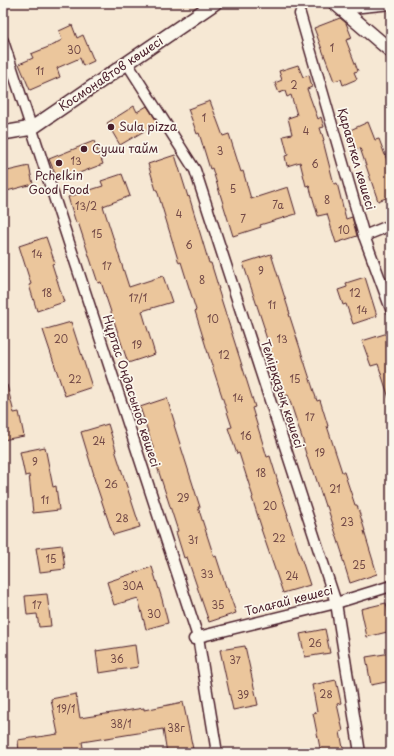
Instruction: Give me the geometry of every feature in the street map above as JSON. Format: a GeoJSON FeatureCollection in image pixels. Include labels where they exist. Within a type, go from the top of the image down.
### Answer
{"type":"FeatureCollection","features":[{"type":"Feature","properties":{"kind":"street","name":"Космонавтов көшесі"},"geometry":{"type":"LineString","coordinates":[[3,133],[32,128],[215,3]]}},
{"type":"Feature","properties":{"kind":"street"},"geometry":{"type":"LineString","coordinates":[[339,6],[391,4]]}},
{"type":"Feature","properties":{"kind":"street"},"geometry":{"type":"LineString","coordinates":[[339,6],[391,50]]}},
{"type":"Feature","properties":{"kind":"street","name":"Қараөткел көшесі"},"geometry":{"type":"LineString","coordinates":[[300,14],[364,236],[391,309]]}},
{"type":"Feature","properties":{"kind":"street","name":"Нұртас Оңдасынов көшесі"},"geometry":{"type":"LineString","coordinates":[[3,41],[196,638],[216,753]]}},
{"type":"Feature","properties":{"kind":"street","name":"Темірқазық көшесі"},"geometry":{"type":"LineString","coordinates":[[127,63],[195,170],[336,603],[360,753]]}},
{"type":"Feature","properties":{"kind":"street"},"geometry":{"type":"LineString","coordinates":[[364,236],[391,225]]}},
{"type":"Feature","properties":{"kind":"street","name":"Толағай көшесі"},"geometry":{"type":"LineString","coordinates":[[196,638],[336,603],[391,586]]}},
{"type":"Feature","properties":{"kind":"building"},"geometry":{"type":"Polygon","coordinates":[[[340,18],[346,23],[352,38],[346,40],[358,71],[354,72],[357,79],[343,85],[341,79],[334,81],[314,28],[340,18]]]}},
{"type":"Feature","properties":{"kind":"building"},"geometry":{"type":"Polygon","coordinates":[[[72,25],[77,38],[83,35],[94,61],[83,66],[80,58],[57,68],[60,77],[30,90],[19,64],[33,58],[31,54],[62,40],[59,31],[72,25]]]}},
{"type":"Feature","properties":{"kind":"building"},"geometry":{"type":"Polygon","coordinates":[[[298,65],[303,77],[309,75],[312,87],[307,89],[318,119],[321,117],[324,127],[320,128],[334,184],[337,183],[346,219],[352,217],[357,236],[336,243],[327,214],[318,216],[309,185],[306,186],[300,162],[287,166],[285,156],[288,155],[283,136],[292,134],[288,118],[297,115],[291,95],[287,97],[285,91],[279,93],[275,83],[282,80],[279,71],[298,65]]]}},
{"type":"Feature","properties":{"kind":"building"},"geometry":{"type":"Polygon","coordinates":[[[210,101],[223,136],[229,134],[241,172],[243,171],[251,199],[288,187],[296,214],[260,225],[261,227],[233,236],[212,168],[210,169],[199,133],[197,134],[188,109],[210,101]]]}},
{"type":"Feature","properties":{"kind":"building"},"geometry":{"type":"Polygon","coordinates":[[[134,106],[137,112],[147,106],[158,123],[120,145],[107,123],[134,106]]]}},
{"type":"Feature","properties":{"kind":"building"},"geometry":{"type":"Polygon","coordinates":[[[368,122],[375,140],[379,139],[391,171],[391,196],[378,201],[360,148],[356,150],[348,131],[368,122]]]}},
{"type":"Feature","properties":{"kind":"building"},"geometry":{"type":"Polygon","coordinates":[[[94,141],[103,164],[58,181],[49,159],[94,141]]]}},
{"type":"Feature","properties":{"kind":"building"},"geometry":{"type":"Polygon","coordinates":[[[175,155],[209,263],[211,263],[255,407],[252,408],[267,457],[270,456],[287,515],[310,585],[283,593],[261,529],[252,498],[253,497],[239,453],[237,454],[228,428],[232,427],[206,347],[181,262],[179,263],[148,164],[175,155]]]}},
{"type":"Feature","properties":{"kind":"building"},"geometry":{"type":"Polygon","coordinates":[[[29,166],[33,184],[3,192],[3,172],[29,166]]]}},
{"type":"Feature","properties":{"kind":"building"},"geometry":{"type":"Polygon","coordinates":[[[122,174],[130,196],[103,206],[129,287],[163,276],[172,302],[142,311],[155,354],[128,363],[101,282],[98,283],[78,222],[76,223],[68,197],[103,186],[101,181],[122,174]]]}},
{"type":"Feature","properties":{"kind":"building"},"geometry":{"type":"Polygon","coordinates":[[[46,237],[55,263],[52,264],[64,302],[37,311],[29,285],[31,284],[19,246],[46,237]]]}},
{"type":"Feature","properties":{"kind":"building"},"geometry":{"type":"Polygon","coordinates":[[[271,254],[317,401],[320,400],[342,472],[344,472],[355,505],[357,505],[377,574],[350,583],[327,506],[325,506],[313,469],[311,470],[288,395],[285,396],[243,263],[271,254]]]}},
{"type":"Feature","properties":{"kind":"building"},"geometry":{"type":"Polygon","coordinates":[[[365,277],[377,316],[353,324],[346,304],[343,305],[338,290],[347,287],[346,283],[365,277]]]}},
{"type":"Feature","properties":{"kind":"building"},"geometry":{"type":"Polygon","coordinates":[[[71,322],[92,387],[65,396],[43,330],[71,322]]]}},
{"type":"Feature","properties":{"kind":"building"},"geometry":{"type":"Polygon","coordinates":[[[391,332],[391,397],[389,398],[378,364],[371,366],[362,341],[391,332]]]}},
{"type":"Feature","properties":{"kind":"building"},"geometry":{"type":"Polygon","coordinates":[[[7,385],[14,413],[19,412],[24,436],[3,440],[3,386],[7,385]]]}},
{"type":"Feature","properties":{"kind":"building"},"geometry":{"type":"Polygon","coordinates":[[[167,398],[214,557],[216,556],[236,613],[209,622],[187,557],[184,558],[176,532],[178,531],[152,451],[154,450],[140,407],[167,398]]]}},
{"type":"Feature","properties":{"kind":"building"},"geometry":{"type":"Polygon","coordinates":[[[108,424],[140,527],[113,535],[93,475],[81,432],[108,424]]]}},
{"type":"Feature","properties":{"kind":"building"},"geometry":{"type":"Polygon","coordinates":[[[45,447],[53,487],[56,486],[59,510],[33,513],[29,475],[25,476],[20,452],[45,447]]]}},
{"type":"Feature","properties":{"kind":"building"},"geometry":{"type":"Polygon","coordinates":[[[62,545],[65,569],[40,572],[36,548],[62,545]]]}},
{"type":"Feature","properties":{"kind":"building"},"geometry":{"type":"Polygon","coordinates":[[[152,567],[168,623],[146,629],[138,598],[114,605],[107,582],[152,567]]]}},
{"type":"Feature","properties":{"kind":"building"},"geometry":{"type":"Polygon","coordinates":[[[47,594],[51,626],[39,627],[37,614],[27,615],[25,596],[47,594]]]}},
{"type":"Feature","properties":{"kind":"building"},"geometry":{"type":"Polygon","coordinates":[[[386,603],[391,623],[391,631],[367,637],[361,609],[386,603]]]}},
{"type":"Feature","properties":{"kind":"building"},"geometry":{"type":"Polygon","coordinates":[[[325,629],[330,653],[305,657],[300,634],[325,629]]]}},
{"type":"Feature","properties":{"kind":"building"},"geometry":{"type":"Polygon","coordinates":[[[135,645],[138,667],[99,673],[96,651],[135,645]]]}},
{"type":"Feature","properties":{"kind":"building"},"geometry":{"type":"Polygon","coordinates":[[[245,646],[258,705],[233,710],[220,650],[245,646]]]}},
{"type":"Feature","properties":{"kind":"building"},"geometry":{"type":"Polygon","coordinates":[[[391,653],[391,681],[371,685],[366,657],[391,653]]]}},
{"type":"Feature","properties":{"kind":"building"},"geometry":{"type":"Polygon","coordinates":[[[336,680],[341,703],[337,704],[343,731],[340,732],[344,753],[321,753],[313,713],[317,712],[312,685],[336,680]]]}},
{"type":"Feature","properties":{"kind":"building"},"geometry":{"type":"Polygon","coordinates":[[[76,694],[80,718],[144,708],[144,710],[183,702],[193,749],[167,753],[163,729],[82,742],[84,753],[19,753],[18,740],[58,734],[51,699],[76,694]]]}},
{"type":"Feature","properties":{"kind":"place","name":"Sula pizza"},"geometry":{"type":"Point","coordinates":[111,127]}},
{"type":"Feature","properties":{"kind":"place","name":"Суши тайм"},"geometry":{"type":"Point","coordinates":[84,149]}},
{"type":"Feature","properties":{"kind":"place","name":"Pchelkin Good Food"},"geometry":{"type":"Point","coordinates":[59,163]}}]}
